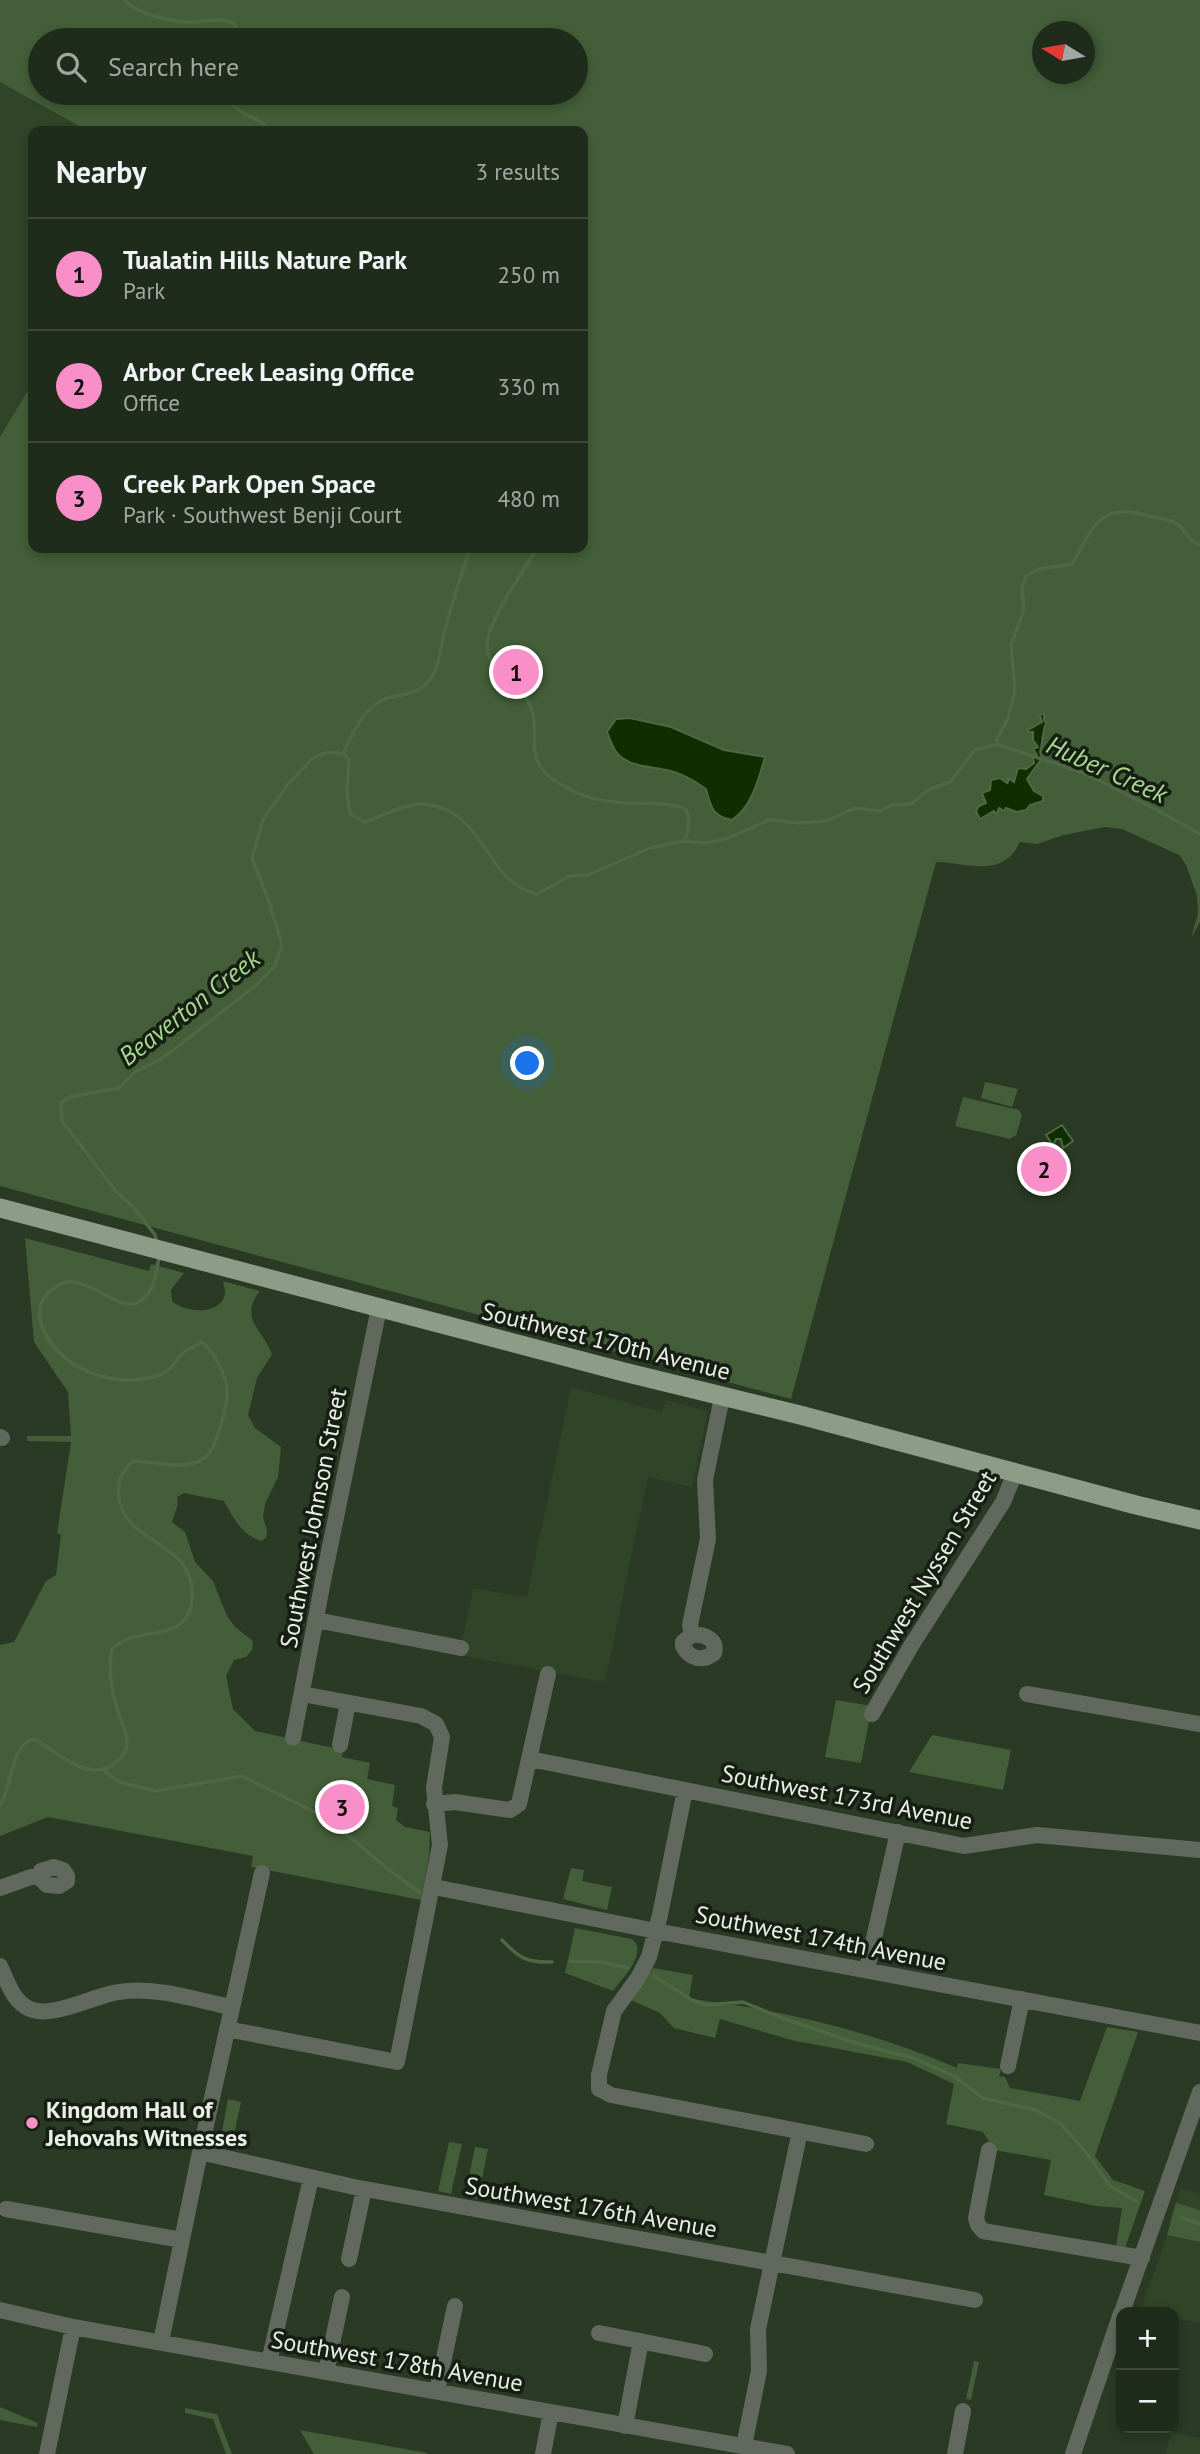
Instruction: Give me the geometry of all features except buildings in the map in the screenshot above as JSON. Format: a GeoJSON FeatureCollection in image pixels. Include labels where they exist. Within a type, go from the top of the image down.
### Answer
{"type":"FeatureCollection","features":[{"type":"Feature","properties":{"kind":"main road","name":"Southwest 170th Avenue"},"geometry":{"type":"LineString","coordinates":[[0,1208],[1200,1520]]}},
{"type":"Feature","properties":{"kind":"street","name":"Southwest Johnson Street"},"geometry":{"type":"LineString","coordinates":[[293,1738],[379,1308]]}},
{"type":"Feature","properties":{"kind":"street"},"geometry":{"type":"LineString","coordinates":[[692,1635],[690,1625],[708,1539],[705,1479],[722,1396]]}},
{"type":"Feature","properties":{"kind":"street","name":"Southwest Nyssen Street"},"geometry":{"type":"LineString","coordinates":[[872,1714],[911,1646],[1003,1502],[1015,1473]]}},
{"type":"Feature","properties":{"kind":"street"},"geometry":{"type":"LineString","coordinates":[[316,1620],[461,1648]]}},
{"type":"Feature","properties":{"kind":"street"},"geometry":{"type":"LineString","coordinates":[[434,1804],[455,1802],[505,1810],[514,1808],[522,1797],[548,1674]]}},
{"type":"Feature","properties":{"kind":"street"},"geometry":{"type":"LineString","coordinates":[[227,2029],[397,2062],[434,1887],[440,1845],[434,1788],[442,1737],[436,1724],[421,1716],[302,1694]]}},
{"type":"Feature","properties":{"kind":"street"},"geometry":{"type":"LineString","coordinates":[[1027,1694],[1200,1724]]}},
{"type":"Feature","properties":{"kind":"street"},"geometry":{"type":"LineString","coordinates":[[340,1745],[348,1703]]}},
{"type":"Feature","properties":{"kind":"street","name":"Southwest 173rd Avenue"},"geometry":{"type":"LineString","coordinates":[[530,1759],[964,1846],[1037,1835],[1200,1850]]}},
{"type":"Feature","properties":{"kind":"street"},"geometry":{"type":"LineString","coordinates":[[685,1790],[649,1957],[638,1978],[614,2011],[597,2081],[600,2089],[611,2095],[866,2144]]}},
{"type":"Feature","properties":{"kind":"street"},"geometry":{"type":"LineString","coordinates":[[867,1969],[898,1832]]}},
{"type":"Feature","properties":{"kind":"street"},"geometry":{"type":"LineString","coordinates":[[161,2342],[262,1873]]}},
{"type":"Feature","properties":{"kind":"street"},"geometry":{"type":"LineString","coordinates":[[0,1888],[31,1877],[40,1877]]}},
{"type":"Feature","properties":{"kind":"street","name":"Southwest 174th Avenue"},"geometry":{"type":"LineString","coordinates":[[434,1887],[1200,2033]]}},
{"type":"Feature","properties":{"kind":"street"},"geometry":{"type":"LineString","coordinates":[[0,1966],[15,1998],[30,2009],[46,2012],[107,1994],[138,1990],[231,2007]]}},
{"type":"Feature","properties":{"kind":"street"},"geometry":{"type":"LineString","coordinates":[[1008,2066],[1022,1999]]}},
{"type":"Feature","properties":{"kind":"street"},"geometry":{"type":"LineString","coordinates":[[1123,2307],[1200,2092]]}},
{"type":"Feature","properties":{"kind":"street"},"geometry":{"type":"LineString","coordinates":[[744,2446],[760,2371],[758,2329],[800,2131]]}},
{"type":"Feature","properties":{"kind":"street"},"geometry":{"type":"LineString","coordinates":[[989,2150],[976,2218],[983,2231],[1142,2258]]}},
{"type":"Feature","properties":{"kind":"street","name":"Southwest 176th Avenue"},"geometry":{"type":"LineString","coordinates":[[200,2152],[364,2189],[975,2300]]}},
{"type":"Feature","properties":{"kind":"street"},"geometry":{"type":"LineString","coordinates":[[269,2362],[311,2178]]}},
{"type":"Feature","properties":{"kind":"street"},"geometry":{"type":"LineString","coordinates":[[349,2259],[364,2189]]}},
{"type":"Feature","properties":{"kind":"street"},"geometry":{"type":"LineString","coordinates":[[6,2209],[182,2240]]}},
{"type":"Feature","properties":{"kind":"street"},"geometry":{"type":"LineString","coordinates":[[326,2372],[342,2297]]}},
{"type":"Feature","properties":{"kind":"street"},"geometry":{"type":"LineString","coordinates":[[437,2391],[455,2305]]}},
{"type":"Feature","properties":{"kind":"street","name":"Southwest 178th Avenue"},"geometry":{"type":"LineString","coordinates":[[0,2310],[73,2327],[625,2426],[717,2448],[744,2446],[787,2454]]}},
{"type":"Feature","properties":{"kind":"street"},"geometry":{"type":"LineString","coordinates":[[47,2454],[73,2327]]}},
{"type":"Feature","properties":{"kind":"street"},"geometry":{"type":"LineString","coordinates":[[1073,2454],[1116,2328]]}},
{"type":"Feature","properties":{"kind":"street"},"geometry":{"type":"LineString","coordinates":[[599,2333],[705,2354]]}},
{"type":"Feature","properties":{"kind":"street"},"geometry":{"type":"LineString","coordinates":[[625,2426],[641,2341]]}},
{"type":"Feature","properties":{"kind":"street"},"geometry":{"type":"LineString","coordinates":[[955,2454],[962,2411]]}},
{"type":"Feature","properties":{"kind":"street"},"geometry":{"type":"LineString","coordinates":[[543,2454],[551,2412]]}},
{"type":"Feature","properties":{"kind":"shaded area"},"geometry":{"type":"Polygon","coordinates":[[[0,0],[1200,0],[1200,922],[1191,938],[1198,914],[1197,896],[1186,865],[1179,855],[1122,829],[1105,827],[1064,835],[1037,844],[1020,842],[1013,854],[994,865],[972,866],[936,862],[791,1399],[0,1186],[0,437],[28,390],[28,553],[588,553],[588,126],[79,126],[41,105],[588,105],[588,28],[28,28],[28,98],[0,82],[0,0]]]}},
{"type":"Feature","properties":{"kind":"shaded area"},"geometry":{"type":"Polygon","coordinates":[[[0,71],[28,87],[28,105],[59,105],[95,126],[28,126],[28,390],[0,437],[0,71]]]}},
{"type":"Feature","properties":{"kind":"shaded area"},"geometry":{"type":"Polygon","coordinates":[[[1044,713],[1046,723],[1040,752],[1042,758],[1027,779],[1034,791],[1043,796],[1043,801],[1017,812],[999,808],[997,813],[994,811],[980,819],[976,811],[986,803],[982,793],[990,790],[991,780],[1000,778],[1007,783],[1007,777],[1014,782],[1018,768],[1026,769],[1034,763],[1033,757],[1037,755],[1033,749],[1038,747],[1033,740],[1033,732],[1028,730],[1042,722],[1040,715],[1044,713]]]}},
{"type":"Feature","properties":{"kind":"shaded area"},"geometry":{"type":"Polygon","coordinates":[[[630,718],[671,727],[724,750],[765,757],[754,792],[745,808],[732,820],[720,816],[713,810],[706,789],[697,783],[677,773],[634,764],[621,757],[607,732],[616,719],[630,718]]]}},
{"type":"Feature","properties":{"kind":"shaded area"},"geometry":{"type":"Polygon","coordinates":[[[985,1082],[1018,1089],[1012,1107],[981,1098],[985,1082]]]}},
{"type":"Feature","properties":{"kind":"shaded area"},"geometry":{"type":"Polygon","coordinates":[[[963,1097],[1019,1110],[1022,1116],[1016,1135],[1010,1139],[955,1126],[963,1097]]]}},
{"type":"Feature","properties":{"kind":"shaded area"},"geometry":{"type":"Polygon","coordinates":[[[1062,1125],[1073,1141],[1063,1148],[1061,1139],[1056,1139],[1053,1145],[1046,1135],[1062,1125]]]}},
{"type":"Feature","properties":{"kind":"shaded area"},"geometry":{"type":"Polygon","coordinates":[[[25,1238],[149,1271],[151,1264],[184,1273],[171,1290],[172,1301],[193,1310],[217,1306],[225,1293],[223,1281],[260,1291],[251,1309],[252,1316],[272,1354],[257,1378],[248,1415],[255,1428],[281,1447],[278,1477],[265,1504],[263,1518],[267,1530],[266,1538],[261,1541],[243,1530],[224,1501],[184,1493],[177,1497],[178,1504],[172,1522],[185,1532],[195,1562],[213,1581],[227,1616],[235,1627],[253,1641],[252,1650],[246,1657],[234,1660],[226,1676],[233,1709],[255,1731],[343,1750],[342,1757],[370,1763],[367,1779],[395,1785],[392,1806],[398,1808],[396,1820],[405,1827],[430,1832],[429,1856],[421,1900],[251,1867],[253,1856],[48,1817],[0,1836],[0,1645],[14,1642],[46,1581],[56,1575],[61,1535],[57,1533],[71,1442],[27,1441],[27,1436],[71,1436],[68,1392],[34,1342],[25,1238]]]}},
{"type":"Feature","properties":{"kind":"shaded area"},"geometry":{"type":"Polygon","coordinates":[[[571,1387],[662,1412],[666,1400],[708,1411],[692,1487],[648,1477],[605,1682],[459,1655],[473,1588],[527,1597],[571,1387]]]}},
{"type":"Feature","properties":{"kind":"shaded area"},"geometry":{"type":"Polygon","coordinates":[[[836,1700],[872,1706],[861,1763],[825,1757],[836,1700]]]}},
{"type":"Feature","properties":{"kind":"shaded area"},"geometry":{"type":"Polygon","coordinates":[[[932,1735],[1011,1750],[1003,1790],[909,1772],[932,1735]]]}},
{"type":"Feature","properties":{"kind":"shaded area"},"geometry":{"type":"Polygon","coordinates":[[[571,1868],[584,1870],[582,1881],[612,1887],[607,1910],[563,1899],[571,1868]]]}},
{"type":"Feature","properties":{"kind":"shaded area"},"geometry":{"type":"Polygon","coordinates":[[[575,1928],[632,1939],[636,1944],[636,1958],[613,1991],[565,1973],[575,1928]]]}},
{"type":"Feature","properties":{"kind":"shaded area"},"geometry":{"type":"Polygon","coordinates":[[[653,1968],[693,1975],[689,1998],[764,2010],[838,2027],[910,2049],[957,2068],[958,2063],[1001,2069],[999,2076],[1005,2077],[1010,2088],[1080,2101],[1107,2027],[1138,2032],[1095,2156],[1113,2180],[1145,2191],[1125,2248],[1116,2247],[1122,2208],[1096,2206],[1044,2195],[1051,2160],[994,2150],[983,2132],[946,2124],[954,2084],[907,2062],[791,2040],[720,2019],[715,2038],[674,2028],[660,2013],[631,2000],[653,1968]]]}},
{"type":"Feature","properties":{"kind":"shaded area"},"geometry":{"type":"Polygon","coordinates":[[[228,2099],[241,2102],[231,2149],[224,2148],[220,2142],[228,2099]]]}},
{"type":"Feature","properties":{"kind":"shaded area"},"geometry":{"type":"Polygon","coordinates":[[[449,2142],[462,2144],[451,2194],[438,2191],[449,2142]]]}},
{"type":"Feature","properties":{"kind":"shaded area"},"geometry":{"type":"Polygon","coordinates":[[[475,2147],[488,2149],[478,2199],[465,2196],[475,2147]]]}},
{"type":"Feature","properties":{"kind":"shaded area"},"geometry":{"type":"Polygon","coordinates":[[[1181,2188],[1200,2194],[1200,2323],[1179,2319],[1179,2307],[1141,2307],[1171,2225],[1169,2224],[1181,2188]]]}},
{"type":"Feature","properties":{"kind":"shaded area"},"geometry":{"type":"Polygon","coordinates":[[[1176,2203],[1200,2210],[1200,2242],[1167,2235],[1176,2203]]]}},
{"type":"Feature","properties":{"kind":"shaded area"},"geometry":{"type":"Polygon","coordinates":[[[974,2361],[979,2362],[971,2400],[966,2399],[974,2361]]]}},
{"type":"Feature","properties":{"kind":"shaded area"},"geometry":{"type":"Polygon","coordinates":[[[0,2407],[38,2423],[37,2427],[0,2420],[0,2407]]]}},
{"type":"Feature","properties":{"kind":"shaded area"},"geometry":{"type":"Polygon","coordinates":[[[185,2408],[217,2414],[232,2454],[226,2454],[213,2419],[185,2413],[185,2408]]]}},
{"type":"Feature","properties":{"kind":"shaded area"},"geometry":{"type":"Polygon","coordinates":[[[300,2430],[427,2453],[427,2454],[314,2454],[300,2430]]]}},
{"type":"Feature","properties":{"kind":"shaded area"},"geometry":{"type":"Polygon","coordinates":[[[1172,2433],[1200,2438],[1200,2454],[1165,2454],[1172,2433]]]}},
{"type":"Feature","properties":{"kind":"waterway"},"geometry":{"type":"LineString","coordinates":[[125,0],[137,9],[165,19],[191,22],[221,20],[234,23],[236,28]]}},
{"type":"Feature","properties":{"kind":"waterway"},"geometry":{"type":"LineString","coordinates":[[233,105],[266,126]]}},
{"type":"Feature","properties":{"kind":"waterway","name":"Beaverton Creek"},"geometry":{"type":"LineString","coordinates":[[997,744],[1015,691],[1011,645],[1024,610],[1022,589],[1026,576],[1039,569],[1072,564],[1086,538],[1100,520],[1119,512],[1133,512],[1173,522],[1200,545]]}},
{"type":"Feature","properties":{"kind":"waterway"},"geometry":{"type":"LineString","coordinates":[[343,754],[359,722],[370,709],[385,699],[425,686],[433,676],[468,553]]}},
{"type":"Feature","properties":{"kind":"waterway"},"geometry":{"type":"LineString","coordinates":[[535,553],[501,607],[490,632],[487,651],[500,672],[520,690],[532,709],[536,757],[553,779],[578,793],[617,802],[667,804],[686,809],[689,825],[684,841]]}},
{"type":"Feature","properties":{"kind":"waterway","name":"Huber Creek"},"geometry":{"type":"LineString","coordinates":[[997,744],[1086,774],[1200,834]]}},
{"type":"Feature","properties":{"kind":"waterway","name":"Beaverton Creek"},"geometry":{"type":"LineString","coordinates":[[157,1243],[155,1235],[135,1209],[115,1190],[62,1121],[61,1103],[70,1097],[119,1088],[135,1072],[161,1059],[180,1045],[256,985],[275,966],[282,945],[252,858],[263,820],[288,784],[313,758],[328,752],[343,754],[349,759],[347,793],[350,814],[365,822],[416,804],[443,809],[460,818],[473,831],[505,875],[519,887],[537,894],[570,876],[588,875],[650,848],[684,841],[705,843],[726,839],[769,820],[802,823],[826,821],[855,808],[880,811],[892,805],[911,804],[928,790],[950,782],[975,750],[997,744]]}},
{"type":"Feature","properties":{"kind":"waterway","name":"Beaverton Creek"},"geometry":{"type":"LineString","coordinates":[[0,1805],[16,1757],[27,1742],[35,1739],[86,1769],[107,1768],[120,1758],[126,1749],[127,1741],[111,1684],[112,1649],[130,1638],[170,1629],[189,1613],[192,1591],[186,1569],[174,1555],[129,1520],[123,1511],[118,1488],[125,1469],[133,1461],[187,1464],[195,1463],[209,1453],[219,1431],[227,1397],[223,1372],[210,1349],[202,1342],[183,1353],[170,1369],[160,1375],[128,1380],[97,1375],[82,1369],[57,1350],[45,1333],[40,1315],[42,1301],[46,1295],[57,1286],[69,1282],[82,1284],[119,1302],[131,1304],[142,1301],[153,1285],[159,1257]]}},
{"type":"Feature","properties":{"kind":"waterway"},"geometry":{"type":"LineString","coordinates":[[104,1771],[119,1782],[156,1791],[242,1776],[327,1818],[420,1893]]}},
{"type":"Feature","properties":{"kind":"waterway"},"geometry":{"type":"LineString","coordinates":[[502,1940],[524,1958],[536,1962],[552,1962]]}},
{"type":"Feature","properties":{"kind":"waterway"},"geometry":{"type":"LineString","coordinates":[[570,1961],[601,1962],[628,1968]]}},
{"type":"Feature","properties":{"kind":"waterway"},"geometry":{"type":"LineString","coordinates":[[654,1976],[705,2005],[743,2002],[856,2043],[913,2058],[954,2076],[983,2098],[1035,2110],[1060,2123],[1085,2151],[1110,2186],[1137,2202]]}},
{"type":"Feature","properties":{"kind":"waterway"},"geometry":{"type":"LineString","coordinates":[[1182,2218],[1200,2224]]}},
{"type":"Feature","properties":{"kind":"place","name":"Tualatin Hills Nature Park"},"geometry":{"type":"Point","coordinates":[516,672]}},
{"type":"Feature","properties":{"kind":"place","name":"Arbor Creek Leasing Office"},"geometry":{"type":"Point","coordinates":[1044,1169]}},
{"type":"Feature","properties":{"kind":"place","name":"Creek Park Open Space"},"geometry":{"type":"Point","coordinates":[342,1807]}},
{"type":"Feature","properties":{"kind":"place","name":"Kingdom Hall of Jehovahs Witnesses"},"geometry":{"type":"Point","coordinates":[32,2123]}}]}
